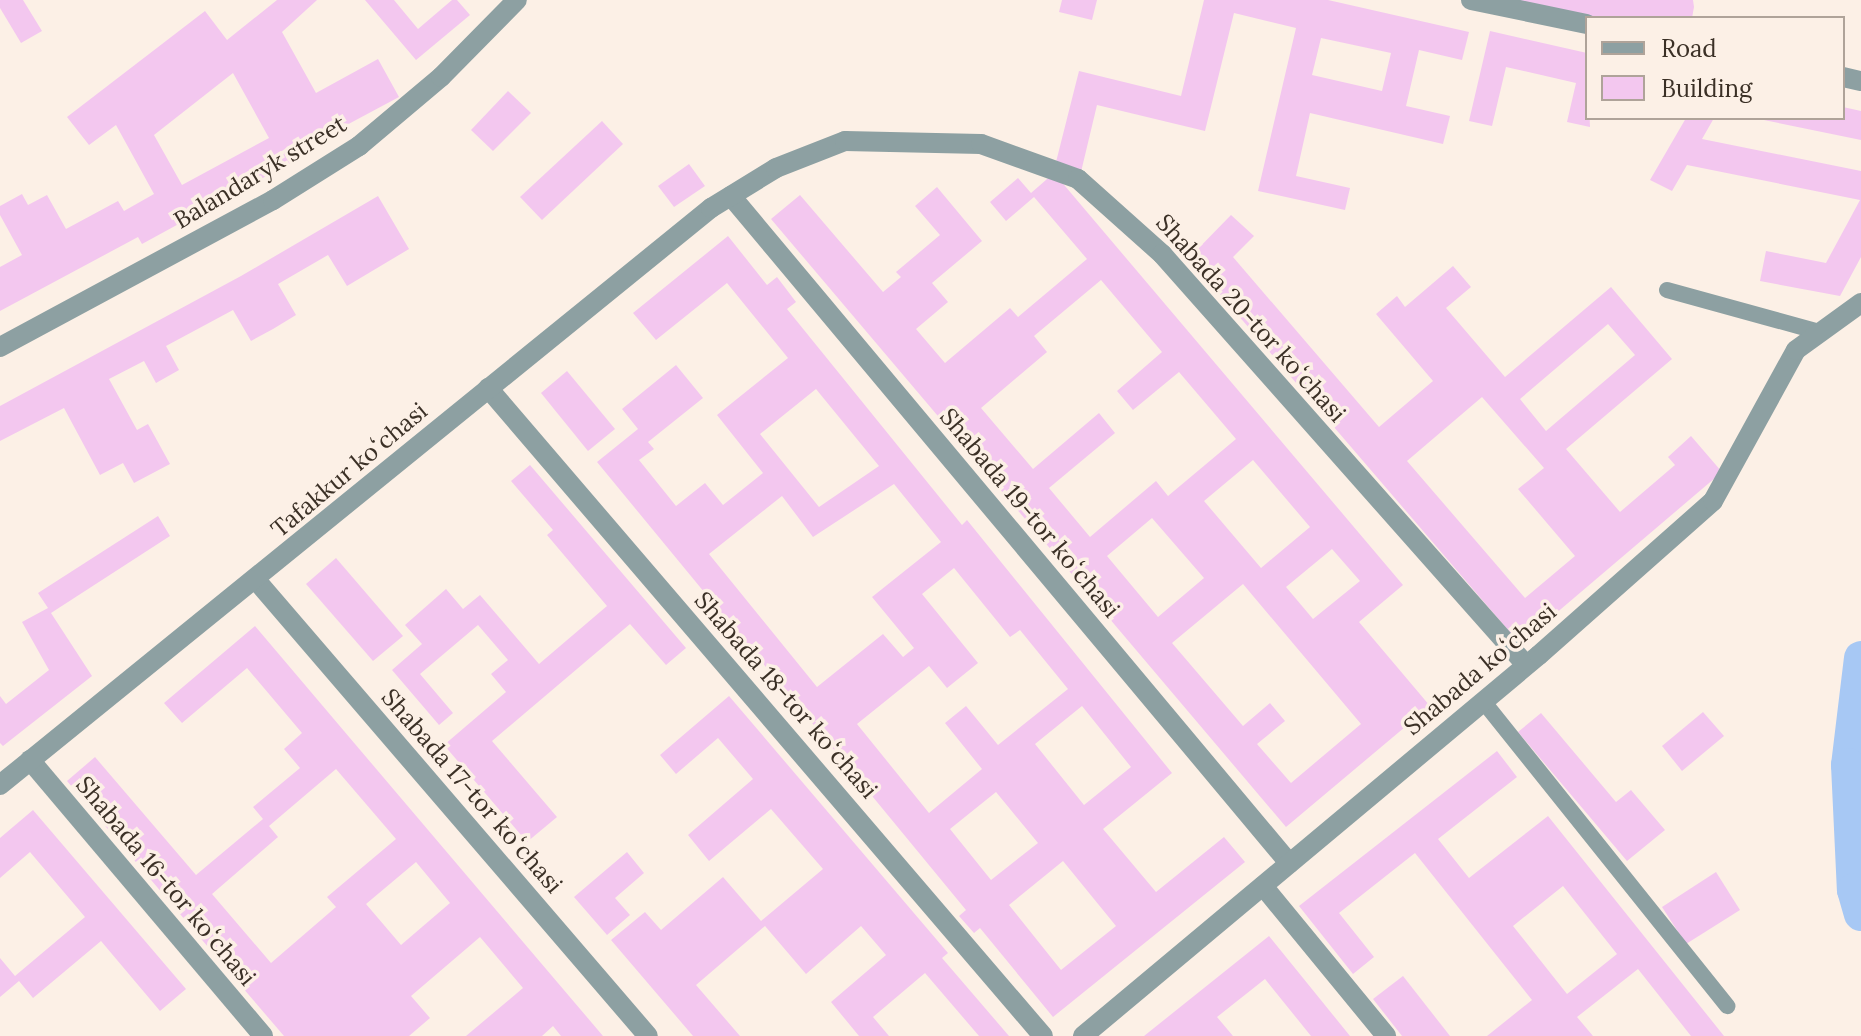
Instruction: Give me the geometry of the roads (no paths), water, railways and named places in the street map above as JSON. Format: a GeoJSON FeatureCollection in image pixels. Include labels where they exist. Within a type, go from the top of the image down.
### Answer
{"type":"FeatureCollection","features":[{"type":"Feature","properties":{"kind":"street","name":"Balandaryk street"},"geometry":{"type":"LineString","coordinates":[[0,347],[273,200],[359,146],[441,77],[517,0]]}},
{"type":"Feature","properties":{"kind":"street"},"geometry":{"type":"LineString","coordinates":[[1471,0],[1585,24]]}},
{"type":"Feature","properties":{"kind":"street","name":"Shabada 20-tor koʻchasi"},"geometry":{"type":"LineString","coordinates":[[731,196],[776,168],[845,141],[981,144],[1078,179],[1162,254],[1526,665]]}},
{"type":"Feature","properties":{"kind":"street","name":"Tafakkur koʻchasi"},"geometry":{"type":"LineString","coordinates":[[0,785],[256,580],[488,388],[731,196]]}},
{"type":"Feature","properties":{"kind":"street","name":"Shabada 19-tor koʻchasi"},"geometry":{"type":"LineString","coordinates":[[731,196],[1289,863]]}},
{"type":"Feature","properties":{"kind":"street","name":"Shabada koʻchasi"},"geometry":{"type":"LineString","coordinates":[[1083,1036],[1526,665],[1713,501],[1796,350],[1861,303]]}},
{"type":"Feature","properties":{"kind":"street","name":"Shabada 18-tor koʻchasi"},"geometry":{"type":"LineString","coordinates":[[488,388],[1043,1036]]}},
{"type":"Feature","properties":{"kind":"street","name":"Shabada 17-tor koʻchasi"},"geometry":{"type":"LineString","coordinates":[[256,580],[648,1036]]}},
{"type":"Feature","properties":{"kind":"street","name":"Shabada 16-tor koʻchasi"},"geometry":{"type":"LineString","coordinates":[[30,760],[263,1036]]}},
{"type":"Feature","properties":{"kind":"street"},"geometry":{"type":"LineString","coordinates":[[1263,886],[1386,1036]]}},
{"type":"Feature","properties":{"kind":"lane"},"geometry":{"type":"LineString","coordinates":[[1667,290],[1820,332]]}},
{"type":"Feature","properties":{"kind":"lane"},"geometry":{"type":"LineString","coordinates":[[1483,701],[1727,1006]]}},
{"type":"Feature","properties":{"kind":"waterway"},"geometry":{"type":"LineString","coordinates":[[1861,658],[1848,765],[1854,890],[1861,914]]}}]}
